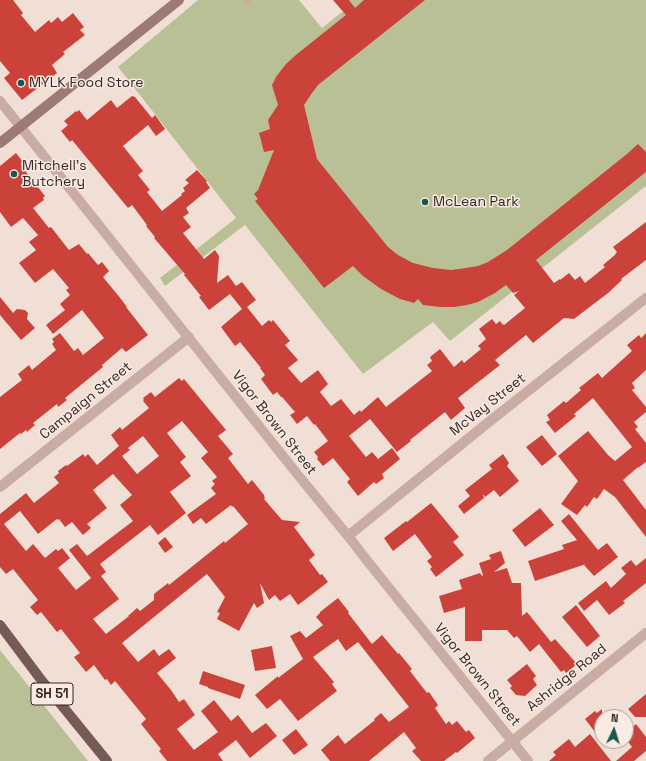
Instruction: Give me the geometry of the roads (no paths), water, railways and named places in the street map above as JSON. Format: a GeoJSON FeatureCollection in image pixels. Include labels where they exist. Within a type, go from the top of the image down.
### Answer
{"type":"FeatureCollection","features":[{"type":"Feature","properties":{"kind":"main road"},"geometry":{"type":"LineString","coordinates":[[0,143],[179,0]]}},
{"type":"Feature","properties":{"kind":"main road","name":"SH 51"},"geometry":{"type":"LineString","coordinates":[[0,625],[42,681],[107,761]]}},
{"type":"Feature","properties":{"kind":"street","name":"Vigor Brown Street"},"geometry":{"type":"LineString","coordinates":[[0,101],[528,761]]}},
{"type":"Feature","properties":{"kind":"street","name":"McVay Street"},"geometry":{"type":"LineString","coordinates":[[348,536],[490,421],[646,298]]}},
{"type":"Feature","properties":{"kind":"street","name":"Campaign Street"},"geometry":{"type":"LineString","coordinates":[[0,487],[189,337]]}},
{"type":"Feature","properties":{"kind":"street","name":"Ashridge Road"},"geometry":{"type":"LineString","coordinates":[[488,761],[646,633]]}},
{"type":"Feature","properties":{"kind":"place","name":"MYLK Food Store"},"geometry":{"type":"Point","coordinates":[21,83]}},
{"type":"Feature","properties":{"kind":"place","name":"Mitchell's Butchery"},"geometry":{"type":"Point","coordinates":[14,174]}},
{"type":"Feature","properties":{"kind":"place","name":"McLean Park"},"geometry":{"type":"Point","coordinates":[425,202]}}]}
